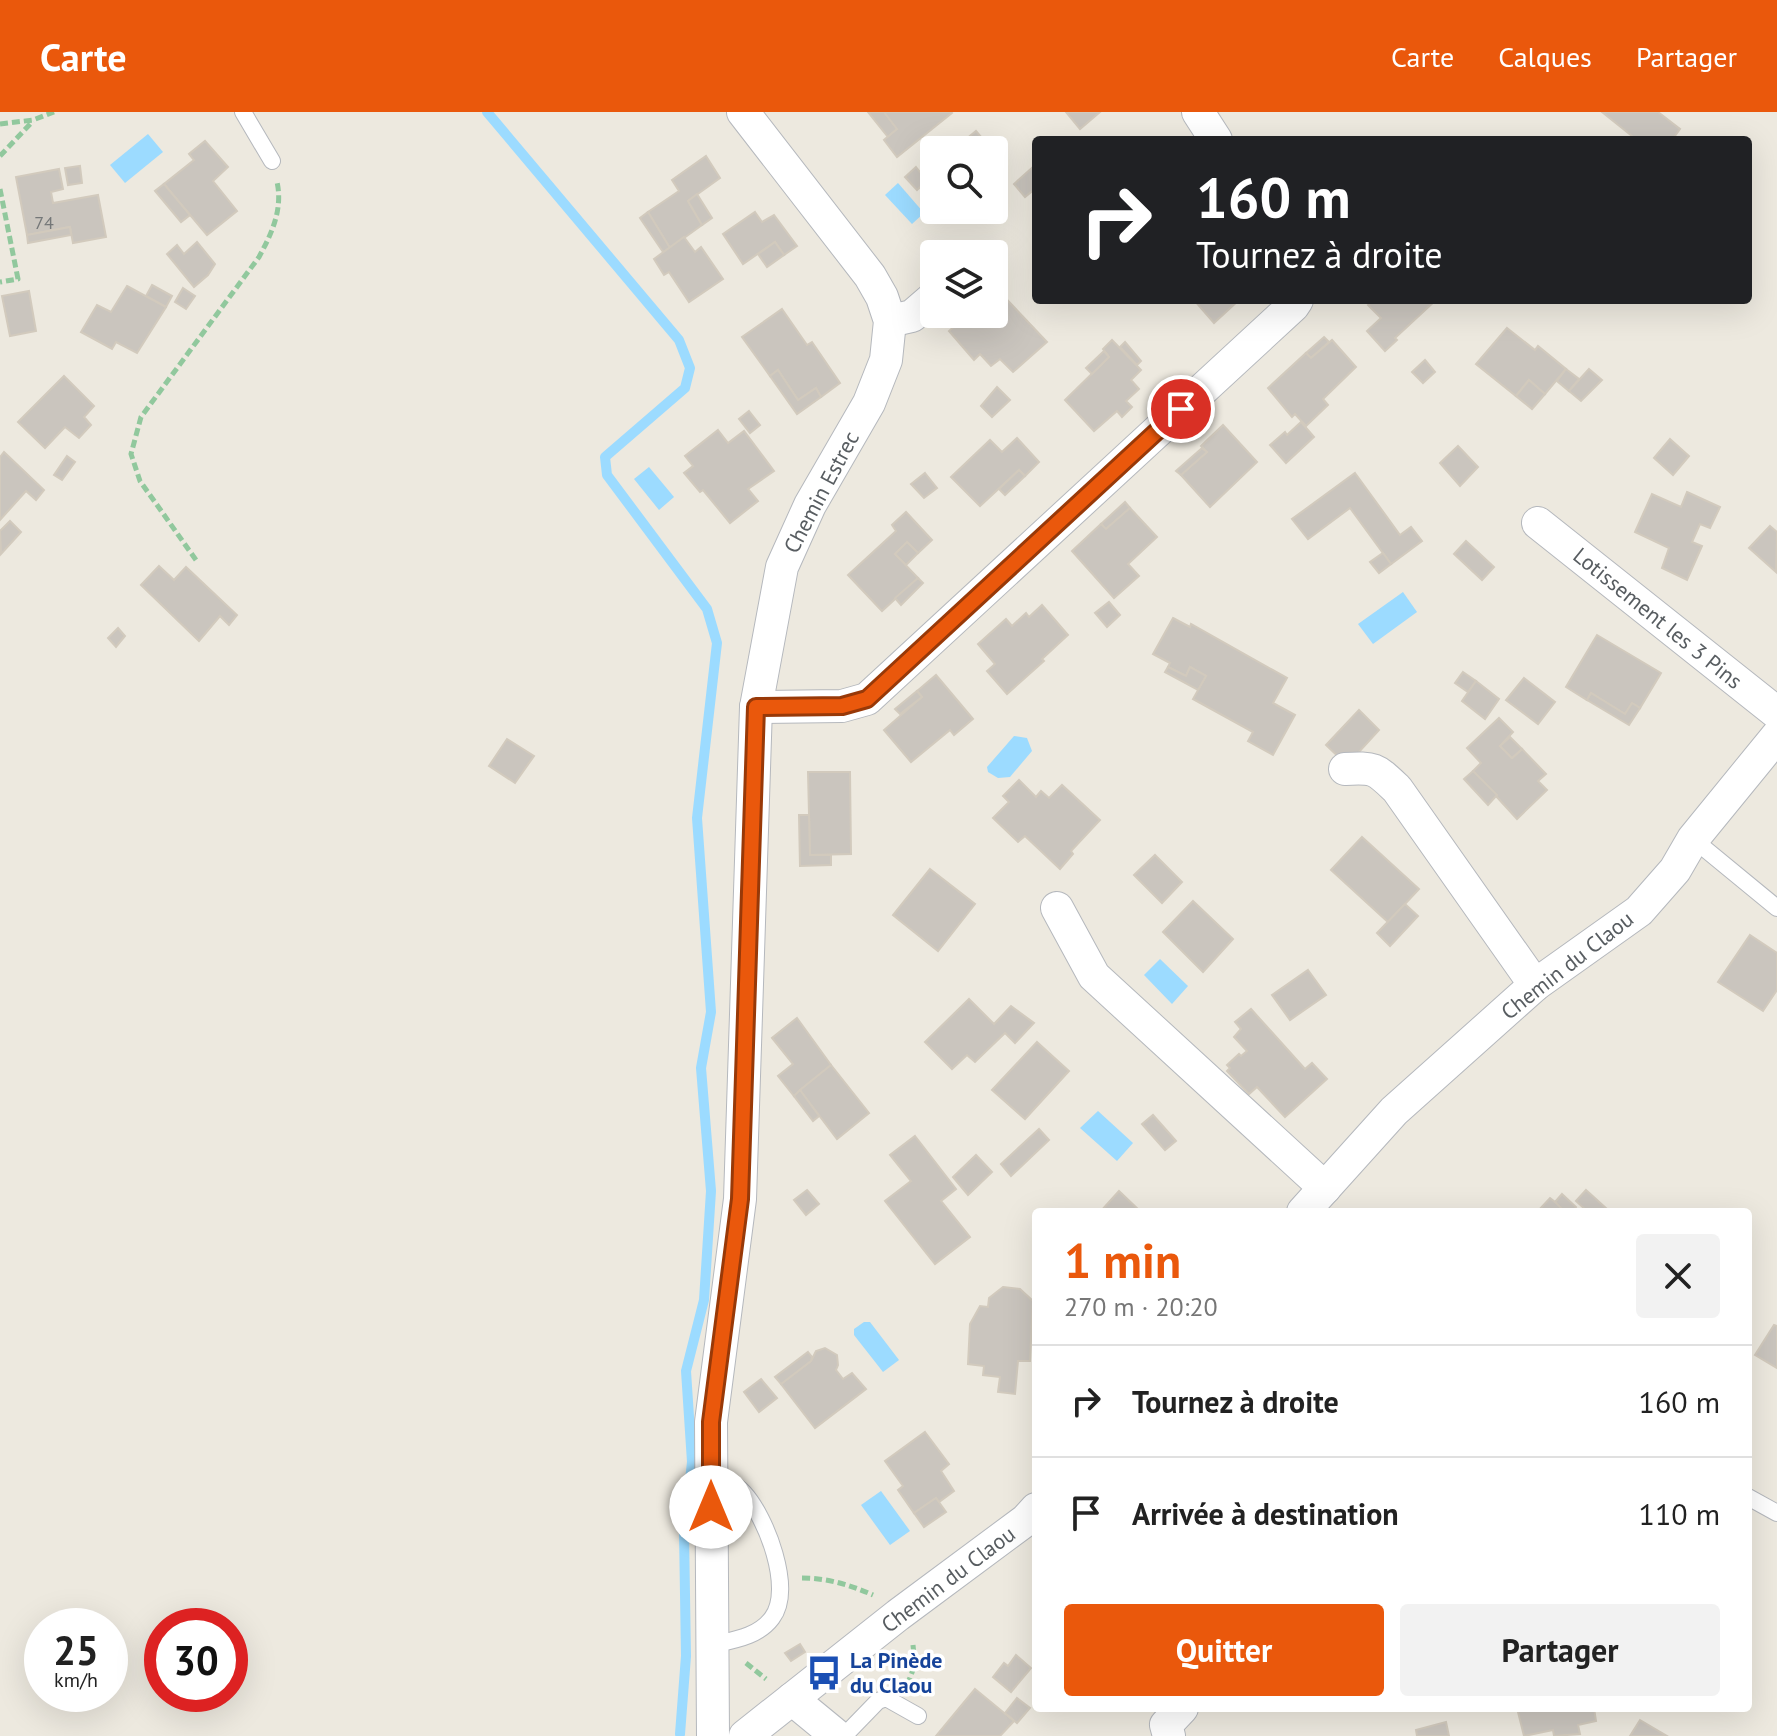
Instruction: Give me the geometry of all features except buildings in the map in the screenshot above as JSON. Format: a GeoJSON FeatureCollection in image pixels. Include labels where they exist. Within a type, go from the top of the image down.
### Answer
{"type":"FeatureCollection","features":[{"type":"Feature","properties":{"kind":"street","name":"Chemin Estrec"},"geometry":{"type":"LineString","coordinates":[[713,1736],[711,1422],[740,1199],[756,707],[782,567],[810,505],[869,403],[886,360],[890,321],[882,297],[870,276],[743,112]]}},
{"type":"Feature","properties":{"kind":"street"},"geometry":{"type":"LineString","coordinates":[[1198,112],[1213,136]]}},
{"type":"Feature","properties":{"kind":"street"},"geometry":{"type":"LineString","coordinates":[[756,707],[842,706],[867,699],[1293,304]]}},
{"type":"Feature","properties":{"kind":"street"},"geometry":{"type":"LineString","coordinates":[[890,321],[912,316],[920,309]]}},
{"type":"Feature","properties":{"kind":"street","name":"Lotissement les 3 Pins"},"geometry":{"type":"LineString","coordinates":[[1538,523],[1777,713]]}},
{"type":"Feature","properties":{"kind":"street","name":"Chemin du Claou"},"geometry":{"type":"LineString","coordinates":[[1307,1208],[1394,1111],[1535,985],[1639,911],[1675,870],[1693,839],[1777,736]]}},
{"type":"Feature","properties":{"kind":"street"},"geometry":{"type":"LineString","coordinates":[[1345,769],[1378,771],[1397,789],[1535,985]]}},
{"type":"Feature","properties":{"kind":"street"},"geometry":{"type":"LineString","coordinates":[[1057,908],[1094,976],[1325,1188]]}},
{"type":"Feature","properties":{"kind":"street","name":"Chemin du Claou"},"geometry":{"type":"LineString","coordinates":[[745,1736],[1032,1513]]}},
{"type":"Feature","properties":{"kind":"street"},"geometry":{"type":"LineString","coordinates":[[792,1699],[837,1736]]}},
{"type":"Feature","properties":{"kind":"street"},"geometry":{"type":"LineString","coordinates":[[1169,1736],[1166,1725],[1178,1712]]}},
{"type":"Feature","properties":{"kind":"lane"},"geometry":{"type":"LineString","coordinates":[[243,112],[272,161]]}},
{"type":"Feature","properties":{"kind":"lane"},"geometry":{"type":"LineString","coordinates":[[1693,839],[1777,908]]}},
{"type":"Feature","properties":{"kind":"lane"},"geometry":{"type":"LineString","coordinates":[[711,1479],[726,1480],[743,1491],[757,1510],[777,1558],[780,1603],[772,1619],[754,1634],[712,1645]]}},
{"type":"Feature","properties":{"kind":"lane"},"geometry":{"type":"LineString","coordinates":[[1752,1499],[1777,1513]]}},
{"type":"Feature","properties":{"kind":"lane"},"geometry":{"type":"LineString","coordinates":[[844,1736],[878,1701],[886,1698],[918,1716]]}},
{"type":"Feature","properties":{"kind":"path"},"geometry":{"type":"LineString","coordinates":[[0,124],[33,120],[54,112]]}},
{"type":"Feature","properties":{"kind":"path"},"geometry":{"type":"LineString","coordinates":[[0,156],[33,120]]}},
{"type":"Feature","properties":{"kind":"path"},"geometry":{"type":"LineString","coordinates":[[196,560],[140,481],[131,454],[141,417],[259,257],[274,229],[280,195],[272,161]]}},
{"type":"Feature","properties":{"kind":"path"},"geometry":{"type":"LineString","coordinates":[[0,189],[18,279],[0,282]]}},
{"type":"Feature","properties":{"kind":"path"},"geometry":{"type":"LineString","coordinates":[[778,1578],[821,1578],[877,1597]]}},
{"type":"Feature","properties":{"kind":"path"},"geometry":{"type":"LineString","coordinates":[[896,1701],[915,1665],[915,1648],[910,1639]]}},
{"type":"Feature","properties":{"kind":"path"},"geometry":{"type":"LineString","coordinates":[[712,1645],[748,1664],[792,1699]]}},
{"type":"Feature","properties":{"kind":"water"},"geometry":{"type":"Polygon","coordinates":[[[148,134],[163,152],[125,183],[110,165],[148,134]]]}},
{"type":"Feature","properties":{"kind":"water"},"geometry":{"type":"Polygon","coordinates":[[[898,183],[920,208],[920,217],[912,224],[885,195],[898,183]]]}},
{"type":"Feature","properties":{"kind":"water"},"geometry":{"type":"Polygon","coordinates":[[[649,467],[674,497],[659,510],[634,479],[649,467]]]}},
{"type":"Feature","properties":{"kind":"water"},"geometry":{"type":"Polygon","coordinates":[[[1403,592],[1417,612],[1373,644],[1358,624],[1403,592]]]}},
{"type":"Feature","properties":{"kind":"water"},"geometry":{"type":"Polygon","coordinates":[[[1014,736],[1027,738],[1032,751],[1010,777],[998,778],[988,772],[987,767],[1014,736]]]}},
{"type":"Feature","properties":{"kind":"water"},"geometry":{"type":"Polygon","coordinates":[[[1160,959],[1188,986],[1172,1004],[1144,975],[1160,959]]]}},
{"type":"Feature","properties":{"kind":"water"},"geometry":{"type":"Polygon","coordinates":[[[1098,1111],[1133,1143],[1117,1161],[1080,1128],[1098,1111]]]}},
{"type":"Feature","properties":{"kind":"water"},"geometry":{"type":"Polygon","coordinates":[[[864,1322],[870,1322],[899,1360],[883,1372],[854,1335],[854,1329],[864,1322]]]}},
{"type":"Feature","properties":{"kind":"water"},"geometry":{"type":"Polygon","coordinates":[[[881,1491],[910,1531],[890,1545],[861,1505],[881,1491]]]}},
{"type":"Feature","properties":{"kind":"waterway"},"geometry":{"type":"LineString","coordinates":[[487,112],[679,340],[690,368],[685,388],[605,457],[607,475],[707,609],[717,643],[697,818],[711,1012],[701,1068],[711,1191],[704,1300],[686,1371],[692,1462],[684,1533],[686,1656],[680,1734]]}},
{"type":"Feature","properties":{"kind":"place","name":"La Pinède du Claou"},"geometry":{"type":"Point","coordinates":[824,1673]}},
{"type":"Feature","properties":{"kind":"route"},"geometry":{"type":"LineString","coordinates":[[711,1507],[711,1422],[740,1199],[756,707],[842,706],[867,699],[1181,409]]}}]}
